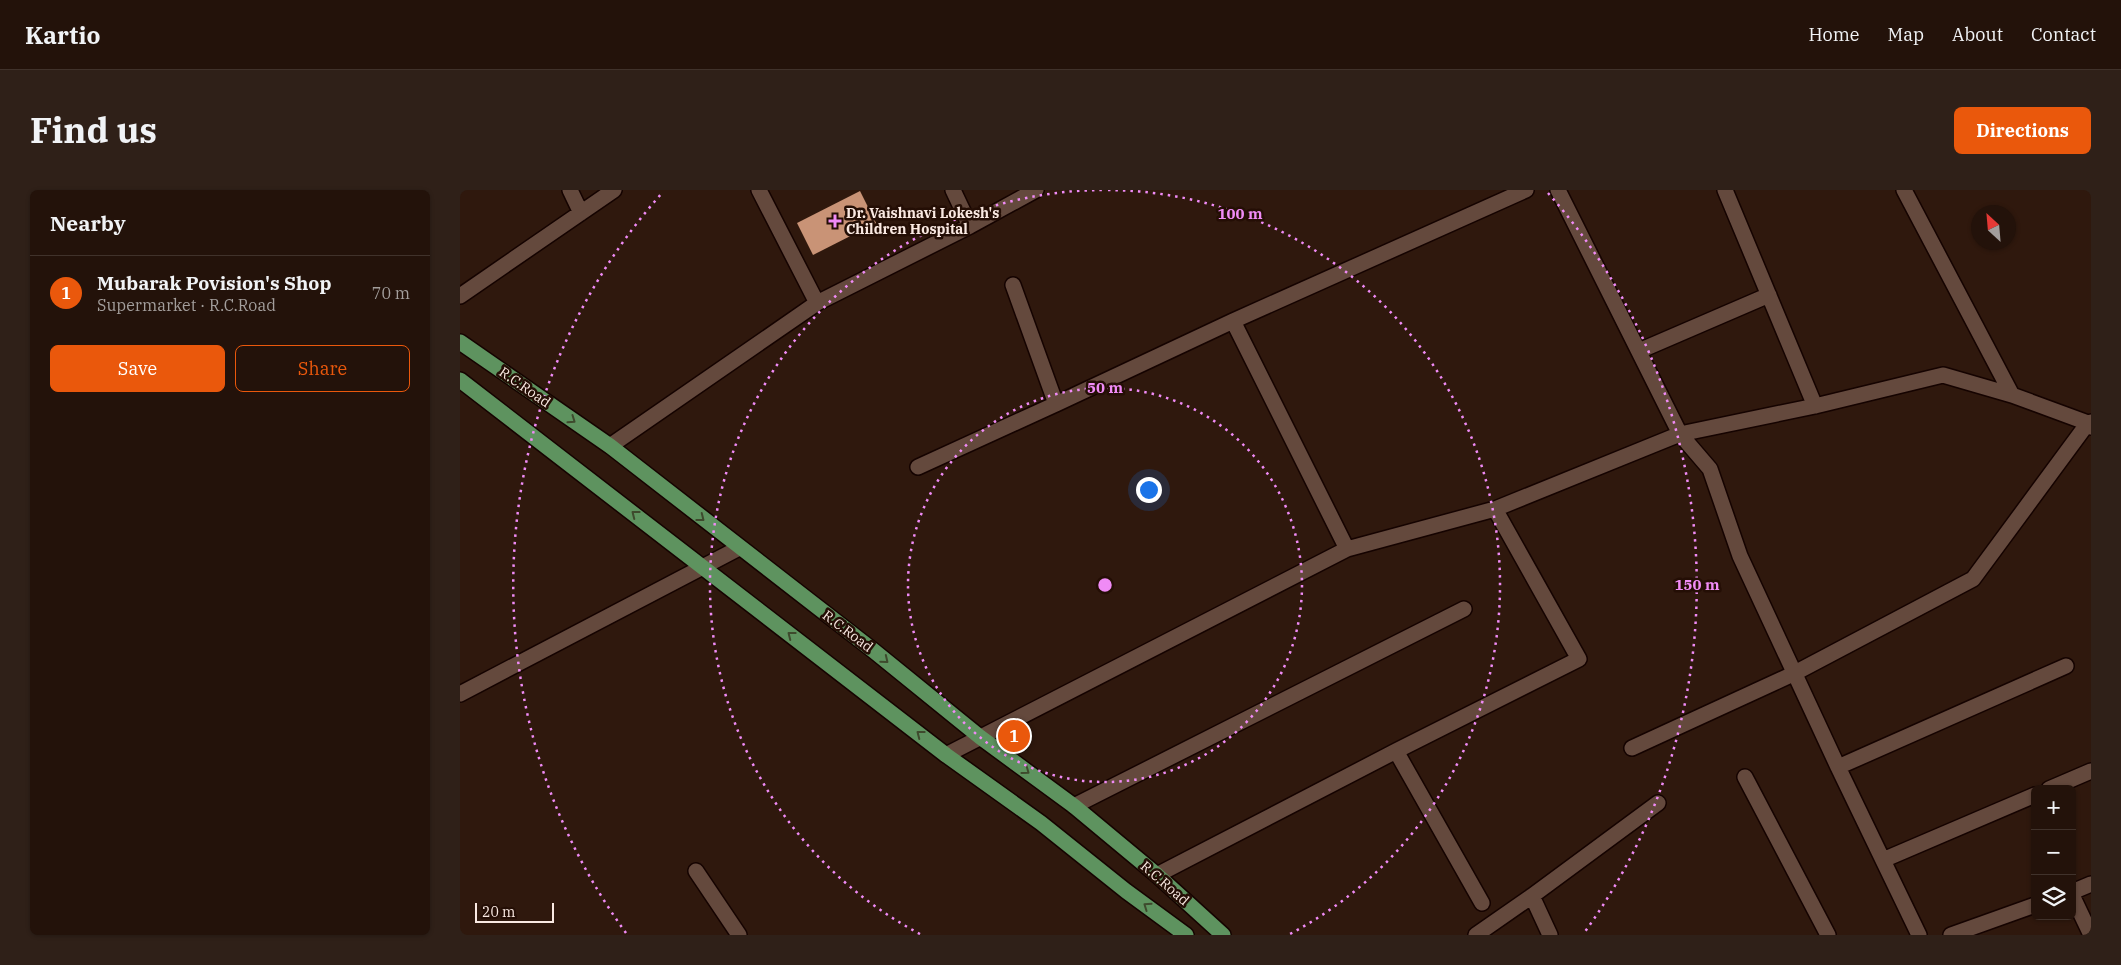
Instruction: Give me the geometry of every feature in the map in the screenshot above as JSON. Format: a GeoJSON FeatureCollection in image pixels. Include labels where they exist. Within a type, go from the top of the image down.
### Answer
{"type":"FeatureCollection","features":[{"type":"Feature","properties":{"kind":"main road","name":"R.C.Road"},"geometry":{"type":"LineString","coordinates":[[460,342],[610,446],[874,651],[980,737],[1074,806],[1157,875],[1223,935]]}},
{"type":"Feature","properties":{"kind":"main road","name":"R.C.Road"},"geometry":{"type":"LineString","coordinates":[[460,380],[946,754],[1041,823],[1126,891],[1186,935]]}},
{"type":"Feature","properties":{"kind":"street"},"geometry":{"type":"LineString","coordinates":[[570,190],[580,212]]}},
{"type":"Feature","properties":{"kind":"street"},"geometry":{"type":"LineString","coordinates":[[460,296],[614,190]]}},
{"type":"Feature","properties":{"kind":"street"},"geometry":{"type":"LineString","coordinates":[[759,190],[817,303]]}},
{"type":"Feature","properties":{"kind":"street"},"geometry":{"type":"LineString","coordinates":[[953,190],[970,226]]}},
{"type":"Feature","properties":{"kind":"street"},"geometry":{"type":"LineString","coordinates":[[610,446],[817,303],[970,226],[1036,190]]}},
{"type":"Feature","properties":{"kind":"street"},"geometry":{"type":"LineString","coordinates":[[918,467],[1526,190]]}},
{"type":"Feature","properties":{"kind":"street"},"geometry":{"type":"LineString","coordinates":[[1558,190],[1680,434],[1710,469],[1740,556],[1793,674],[1919,935]]}},
{"type":"Feature","properties":{"kind":"street"},"geometry":{"type":"LineString","coordinates":[[1725,190],[1815,406]]}},
{"type":"Feature","properties":{"kind":"street"},"geometry":{"type":"LineString","coordinates":[[1904,190],[2012,395]]}},
{"type":"Feature","properties":{"kind":"street"},"geometry":{"type":"LineString","coordinates":[[1013,286],[1056,404]]}},
{"type":"Feature","properties":{"kind":"street"},"geometry":{"type":"LineString","coordinates":[[1639,352],[1769,295]]}},
{"type":"Feature","properties":{"kind":"street"},"geometry":{"type":"LineString","coordinates":[[1233,322],[1346,549]]}},
{"type":"Feature","properties":{"kind":"street"},"geometry":{"type":"LineString","coordinates":[[946,754],[1346,549],[1496,508],[1680,434],[1815,406],[1943,375],[2012,395],[2090,424],[1973,578],[1793,674],[1632,748]]}},
{"type":"Feature","properties":{"kind":"street"},"geometry":{"type":"LineString","coordinates":[[1157,875],[1396,750],[1579,659],[1496,508]]}},
{"type":"Feature","properties":{"kind":"street"},"geometry":{"type":"LineString","coordinates":[[460,694],[739,548]]}},
{"type":"Feature","properties":{"kind":"street"},"geometry":{"type":"LineString","coordinates":[[1074,806],[1464,609]]}},
{"type":"Feature","properties":{"kind":"street"},"geometry":{"type":"LineString","coordinates":[[1838,767],[2066,666]]}},
{"type":"Feature","properties":{"kind":"street"},"geometry":{"type":"LineString","coordinates":[[1396,750],[1482,902]]}},
{"type":"Feature","properties":{"kind":"street"},"geometry":{"type":"LineString","coordinates":[[2058,785],[2091,771]]}},
{"type":"Feature","properties":{"kind":"street"},"geometry":{"type":"LineString","coordinates":[[1745,777],[1828,935]]}},
{"type":"Feature","properties":{"kind":"street"},"geometry":{"type":"LineString","coordinates":[[1883,860],[2031,797]]}},
{"type":"Feature","properties":{"kind":"street"},"geometry":{"type":"LineString","coordinates":[[1476,935],[1658,803]]}},
{"type":"Feature","properties":{"kind":"street"},"geometry":{"type":"LineString","coordinates":[[696,871],[739,935]]}},
{"type":"Feature","properties":{"kind":"street"},"geometry":{"type":"LineString","coordinates":[[2076,891],[2091,884]]}},
{"type":"Feature","properties":{"kind":"street"},"geometry":{"type":"LineString","coordinates":[[1532,896],[1550,935]]}},
{"type":"Feature","properties":{"kind":"street"},"geometry":{"type":"LineString","coordinates":[[2076,902],[2091,934]]}},
{"type":"Feature","properties":{"kind":"street"},"geometry":{"type":"LineString","coordinates":[[1951,935],[2031,906]]}},
{"type":"Feature","properties":{"kind":"building"},"geometry":{"type":"Polygon","coordinates":[[[860,191],[876,223],[813,255],[797,223],[860,191]]]}},
{"type":"Feature","properties":{"kind":"place","name":"Dr. Vaishnavi Lokesh's Children Hospital"},"geometry":{"type":"Point","coordinates":[835,221]}},
{"type":"Feature","properties":{"kind":"place","name":"Mubarak Povision's Shop"},"geometry":{"type":"Point","coordinates":[1014,736]}}]}
